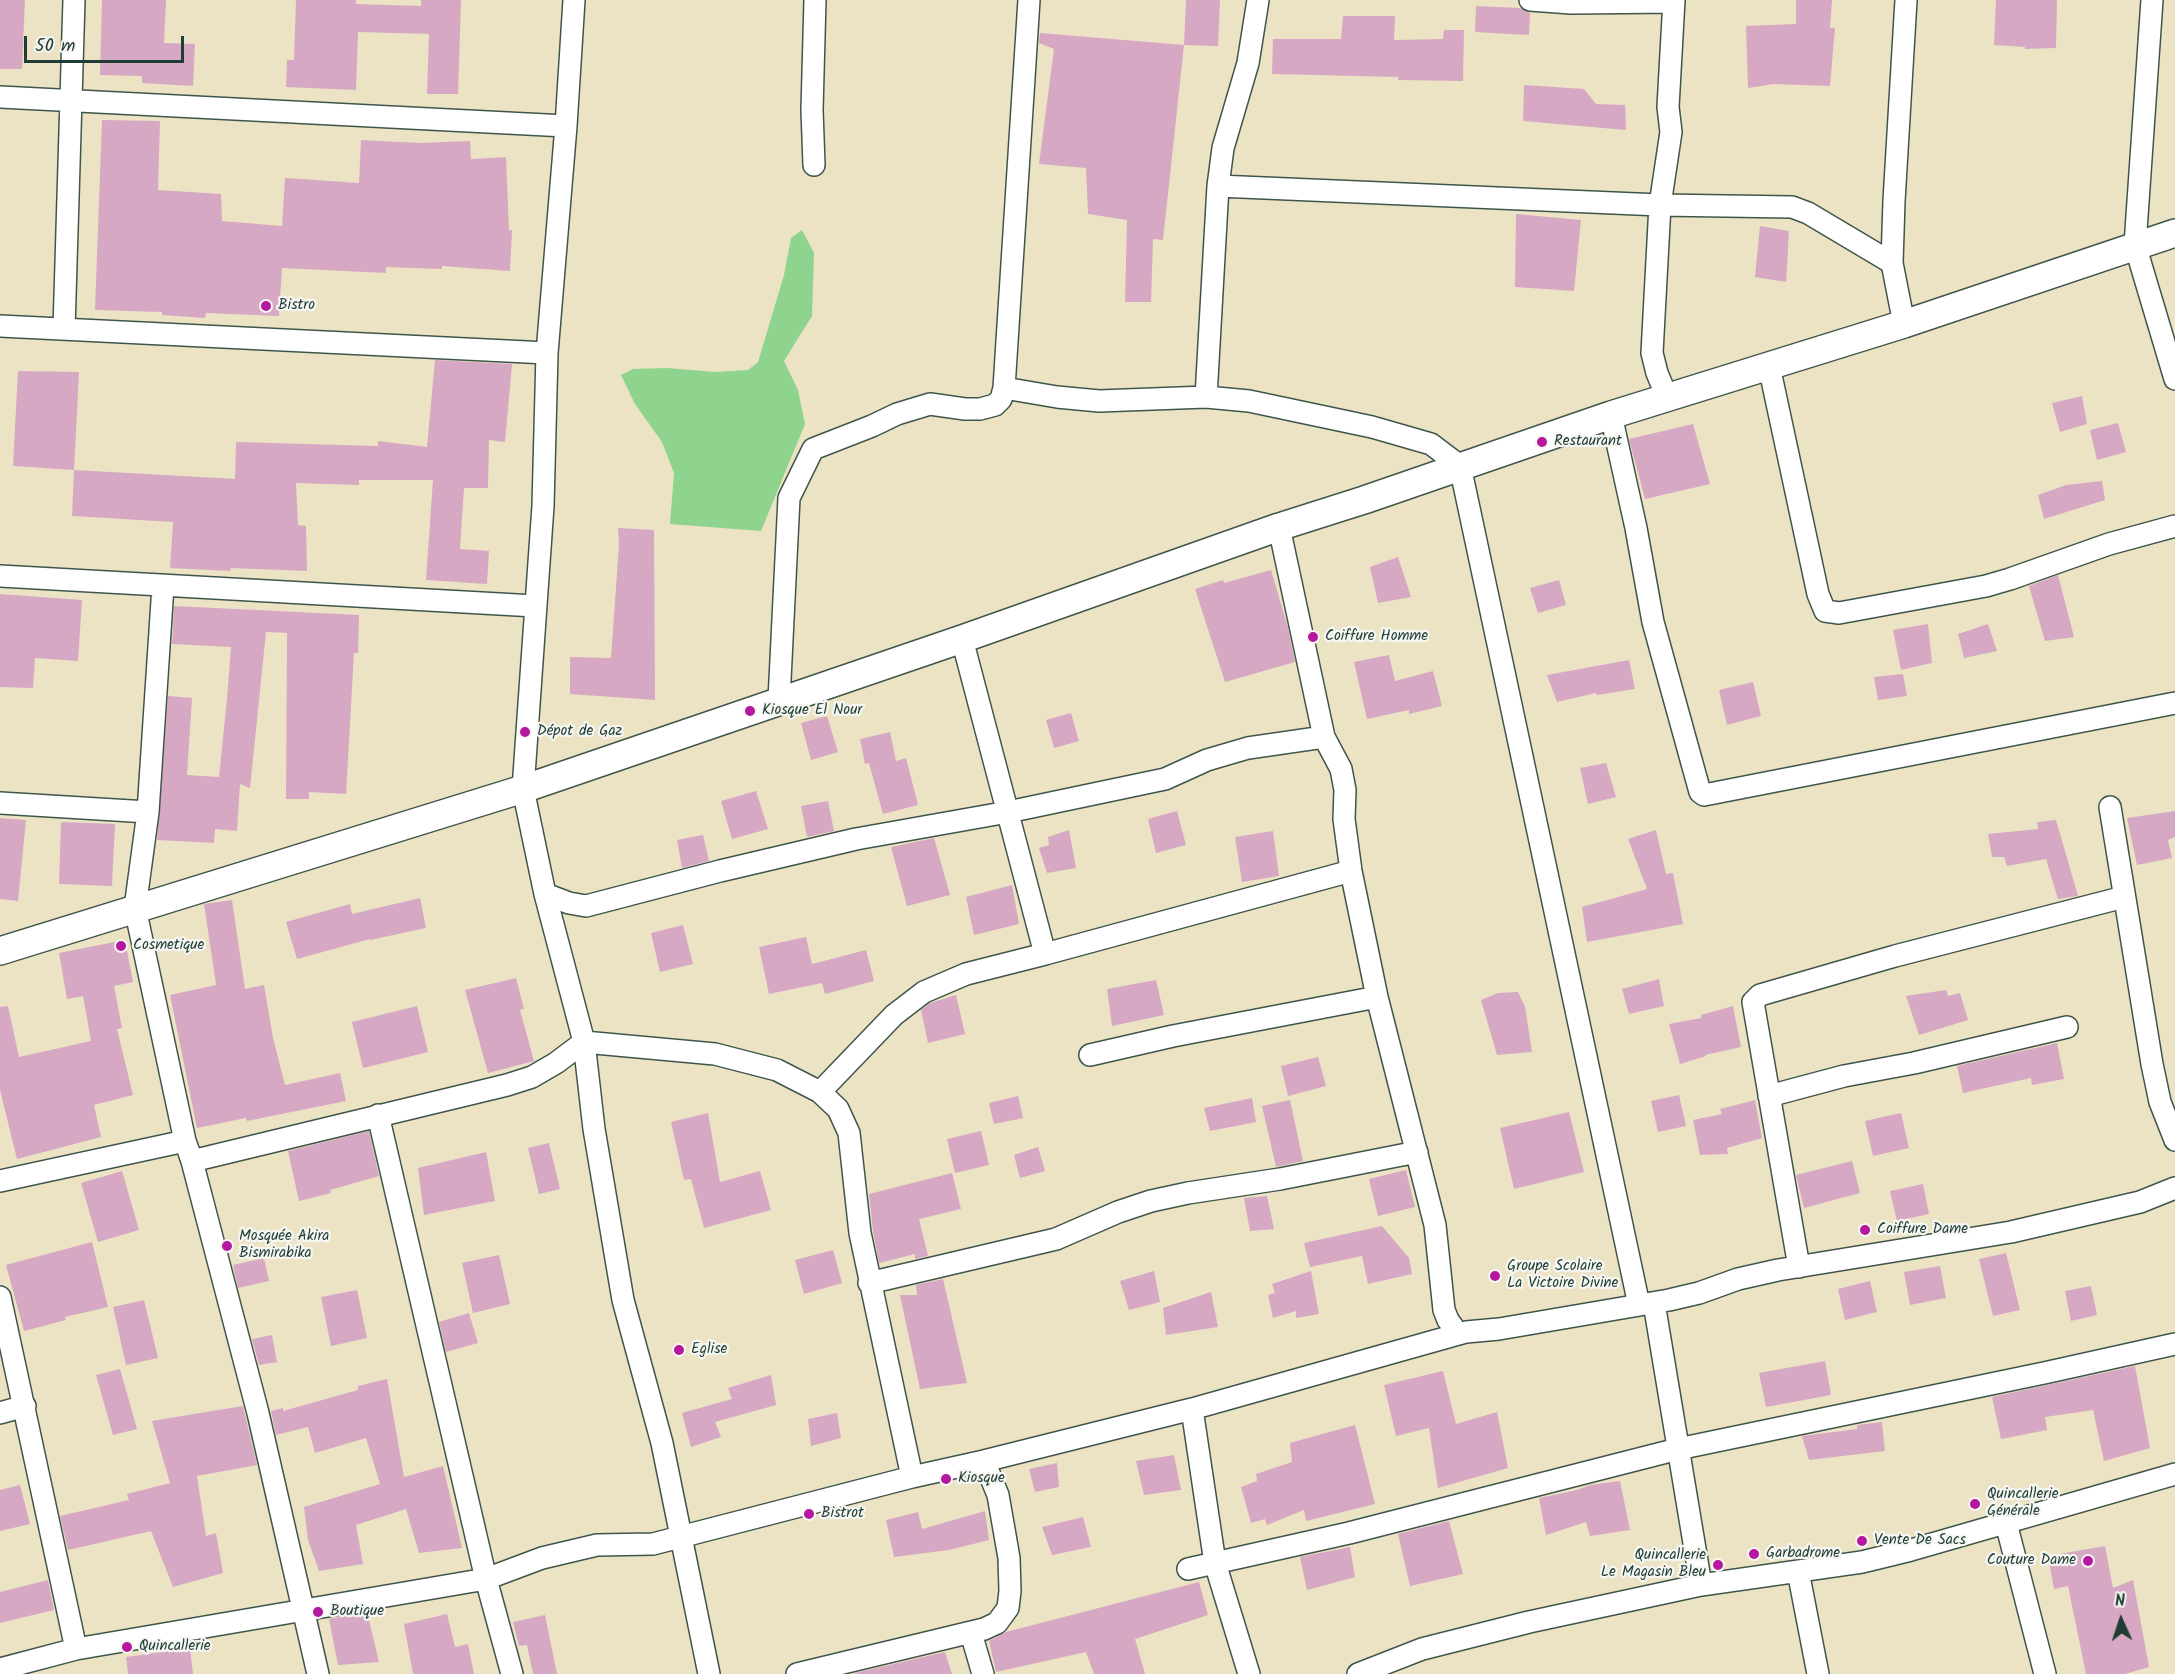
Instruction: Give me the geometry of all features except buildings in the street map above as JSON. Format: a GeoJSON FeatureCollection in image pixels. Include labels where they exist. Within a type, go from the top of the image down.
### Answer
{"type":"FeatureCollection","features":[{"type":"Feature","properties":{"kind":"street"},"geometry":{"type":"LineString","coordinates":[[64,329],[74,0]]}},
{"type":"Feature","properties":{"kind":"street"},"geometry":{"type":"LineString","coordinates":[[574,0],[547,352],[543,506],[523,789],[545,894],[584,1042],[596,1140],[623,1300],[662,1443],[710,1674]]}},
{"type":"Feature","properties":{"kind":"street"},"geometry":{"type":"LineString","coordinates":[[814,165],[812,110],[815,0]]}},
{"type":"Feature","properties":{"kind":"street"},"geometry":{"type":"LineString","coordinates":[[779,700],[789,498],[813,449],[897,414],[930,404],[980,409],[995,405],[1001,399],[1004,388],[1029,0]]}},
{"type":"Feature","properties":{"kind":"street"},"geometry":{"type":"LineString","coordinates":[[1206,397],[1218,186],[1223,148],[1248,63],[1258,0]]}},
{"type":"Feature","properties":{"kind":"street"},"geometry":{"type":"LineString","coordinates":[[1530,0],[1571,3],[1674,1],[1668,107],[1671,132],[1660,205],[1652,353],[1667,397]]}},
{"type":"Feature","properties":{"kind":"street"},"geometry":{"type":"LineString","coordinates":[[1905,324],[1892,263],[1906,0]]}},
{"type":"Feature","properties":{"kind":"street"},"geometry":{"type":"LineString","coordinates":[[2152,0],[2135,245],[2172,358],[2175,379]]}},
{"type":"Feature","properties":{"kind":"street"},"geometry":{"type":"LineString","coordinates":[[0,97],[566,126]]}},
{"type":"Feature","properties":{"kind":"street"},"geometry":{"type":"LineString","coordinates":[[1218,186],[1660,205],[1792,207],[1808,213],[1892,263]]}},
{"type":"Feature","properties":{"kind":"street"},"geometry":{"type":"LineString","coordinates":[[0,951],[523,789],[962,639],[1279,527],[1611,415],[1905,324],[2175,233]]}},
{"type":"Feature","properties":{"kind":"street"},"geometry":{"type":"LineString","coordinates":[[0,326],[547,352]]}},
{"type":"Feature","properties":{"kind":"street"},"geometry":{"type":"LineString","coordinates":[[1769,366],[1818,594],[1825,611],[1839,613],[1986,586],[2109,544],[2175,526]]}},
{"type":"Feature","properties":{"kind":"street"},"geometry":{"type":"LineString","coordinates":[[1004,388],[1099,401],[1206,397],[1249,400],[1372,427],[1431,444],[1460,466],[1647,1304],[1678,1449],[1701,1585]]}},
{"type":"Feature","properties":{"kind":"street"},"geometry":{"type":"LineString","coordinates":[[1611,415],[1644,566],[1653,622],[1700,792],[1704,795],[2175,704]]}},
{"type":"Feature","properties":{"kind":"street"},"geometry":{"type":"LineString","coordinates":[[1279,527],[1324,737],[1341,770],[1345,790],[1344,819],[1351,871],[1377,997],[1435,1225],[1444,1310],[1458,1334]]}},
{"type":"Feature","properties":{"kind":"street"},"geometry":{"type":"LineString","coordinates":[[0,576],[535,606]]}},
{"type":"Feature","properties":{"kind":"street"},"geometry":{"type":"LineString","coordinates":[[163,586],[147,812],[135,908],[185,1141],[258,1413],[318,1674]]}},
{"type":"Feature","properties":{"kind":"street"},"geometry":{"type":"LineString","coordinates":[[962,639],[1045,954]]}},
{"type":"Feature","properties":{"kind":"street"},"geometry":{"type":"LineString","coordinates":[[545,894],[569,903],[586,906],[825,846],[947,821],[1008,812],[1165,779],[1207,760],[1248,748],[1324,737]]}},
{"type":"Feature","properties":{"kind":"street"},"geometry":{"type":"LineString","coordinates":[[0,803],[147,812]]}},
{"type":"Feature","properties":{"kind":"street"},"geometry":{"type":"LineString","coordinates":[[2110,807],[2152,1064],[2160,1102],[2175,1140]]}},
{"type":"Feature","properties":{"kind":"street"},"geometry":{"type":"LineString","coordinates":[[820,1092],[894,1015],[924,992],[966,974],[1351,871]]}},
{"type":"Feature","properties":{"kind":"street"},"geometry":{"type":"LineString","coordinates":[[1799,1267],[1753,1002],[1760,995],[1895,956],[2124,897]]}},
{"type":"Feature","properties":{"kind":"street"},"geometry":{"type":"LineString","coordinates":[[1090,1055],[1173,1036],[1377,997]]}},
{"type":"Feature","properties":{"kind":"street"},"geometry":{"type":"LineString","coordinates":[[1769,1096],[1844,1076],[1914,1064],[2067,1027]]}},
{"type":"Feature","properties":{"kind":"street"},"geometry":{"type":"LineString","coordinates":[[192,1161],[378,1115],[481,1093],[532,1077],[584,1042],[715,1054],[777,1070],[820,1092],[838,1109],[849,1133],[860,1233],[869,1283],[912,1477]]}},
{"type":"Feature","properties":{"kind":"street"},"geometry":{"type":"LineString","coordinates":[[378,1115],[486,1579],[512,1674]]}},
{"type":"Feature","properties":{"kind":"street"},"geometry":{"type":"LineString","coordinates":[[0,1181],[185,1141]]}},
{"type":"Feature","properties":{"kind":"street"},"geometry":{"type":"LineString","coordinates":[[869,1283],[1056,1239],[1118,1212],[1151,1201],[1188,1193],[1290,1178],[1417,1152]]}},
{"type":"Feature","properties":{"kind":"street"},"geometry":{"type":"LineString","coordinates":[[0,1669],[76,1649],[486,1579],[542,1558],[597,1545],[653,1544],[912,1477],[1192,1409],[1458,1334],[1647,1304],[1700,1293],[1738,1279],[2011,1232],[2140,1202],[2175,1188]]}},
{"type":"Feature","properties":{"kind":"street"},"geometry":{"type":"LineString","coordinates":[[0,1297],[76,1649]]}},
{"type":"Feature","properties":{"kind":"street"},"geometry":{"type":"LineString","coordinates":[[1188,1569],[1349,1533],[1678,1449],[2175,1344]]}},
{"type":"Feature","properties":{"kind":"street"},"geometry":{"type":"LineString","coordinates":[[0,1413],[25,1406]]}},
{"type":"Feature","properties":{"kind":"street"},"geometry":{"type":"LineString","coordinates":[[1192,1409],[1215,1563],[1249,1674]]}},
{"type":"Feature","properties":{"kind":"street"},"geometry":{"type":"LineString","coordinates":[[798,1674],[971,1633],[997,1623],[1008,1608],[1009,1558],[998,1496],[984,1461]]}},
{"type":"Feature","properties":{"kind":"street"},"geometry":{"type":"LineString","coordinates":[[1358,1674],[1441,1643],[1701,1585],[1862,1562],[2175,1474]]}},
{"type":"Feature","properties":{"kind":"street"},"geometry":{"type":"LineString","coordinates":[[2006,1523],[2046,1674]]}},
{"type":"Feature","properties":{"kind":"street"},"geometry":{"type":"LineString","coordinates":[[1798,1570],[1818,1674]]}},
{"type":"Feature","properties":{"kind":"street"},"geometry":{"type":"LineString","coordinates":[[971,1633],[982,1674]]}},
{"type":"Feature","properties":{"kind":"green space"},"geometry":{"type":"Polygon","coordinates":[[[802,230],[814,253],[812,316],[784,361],[798,390],[805,424],[761,531],[670,524],[674,473],[662,442],[635,404],[621,375],[633,369],[667,368],[715,372],[748,370],[758,362],[784,275],[791,238],[802,230]]]}},
{"type":"Feature","properties":{"kind":"place","name":"Bistro"},"geometry":{"type":"Point","coordinates":[266,306]}},
{"type":"Feature","properties":{"kind":"place","name":"Restaurant"},"geometry":{"type":"Point","coordinates":[1542,442]}},
{"type":"Feature","properties":{"kind":"place","name":"Coiffure Homme"},"geometry":{"type":"Point","coordinates":[1313,637]}},
{"type":"Feature","properties":{"kind":"place","name":"Kiosque El Nour"},"geometry":{"type":"Point","coordinates":[750,711]}},
{"type":"Feature","properties":{"kind":"place","name":"Dépot de Gaz"},"geometry":{"type":"Point","coordinates":[525,732]}},
{"type":"Feature","properties":{"kind":"place","name":"Cosmetique"},"geometry":{"type":"Point","coordinates":[121,946]}},
{"type":"Feature","properties":{"kind":"place","name":"Coiffure Dame"},"geometry":{"type":"Point","coordinates":[1865,1230]}},
{"type":"Feature","properties":{"kind":"place","name":"Mosquée Akira Bismirabika"},"geometry":{"type":"Point","coordinates":[227,1246]}},
{"type":"Feature","properties":{"kind":"place","name":"Groupe Scolaire La Victoire Divine"},"geometry":{"type":"Point","coordinates":[1495,1276]}},
{"type":"Feature","properties":{"kind":"place","name":"Eglise"},"geometry":{"type":"Point","coordinates":[679,1350]}},
{"type":"Feature","properties":{"kind":"place","name":"Kiosque"},"geometry":{"type":"Point","coordinates":[946,1479]}},
{"type":"Feature","properties":{"kind":"place","name":"Quincallerie Générale"},"geometry":{"type":"Point","coordinates":[1975,1504]}},
{"type":"Feature","properties":{"kind":"place","name":"Bistrot"},"geometry":{"type":"Point","coordinates":[809,1514]}},
{"type":"Feature","properties":{"kind":"place","name":"Vente De Sacs"},"geometry":{"type":"Point","coordinates":[1862,1541]}},
{"type":"Feature","properties":{"kind":"place","name":"Garbadrome"},"geometry":{"type":"Point","coordinates":[1754,1554]}},
{"type":"Feature","properties":{"kind":"place","name":"Couture Dame"},"geometry":{"type":"Point","coordinates":[2088,1561]}},
{"type":"Feature","properties":{"kind":"place","name":"Quincallerie Le Magasin Bleu"},"geometry":{"type":"Point","coordinates":[1718,1565]}},
{"type":"Feature","properties":{"kind":"place","name":"Boutique"},"geometry":{"type":"Point","coordinates":[318,1612]}},
{"type":"Feature","properties":{"kind":"place","name":"Quincallerie"},"geometry":{"type":"Point","coordinates":[127,1647]}}]}
